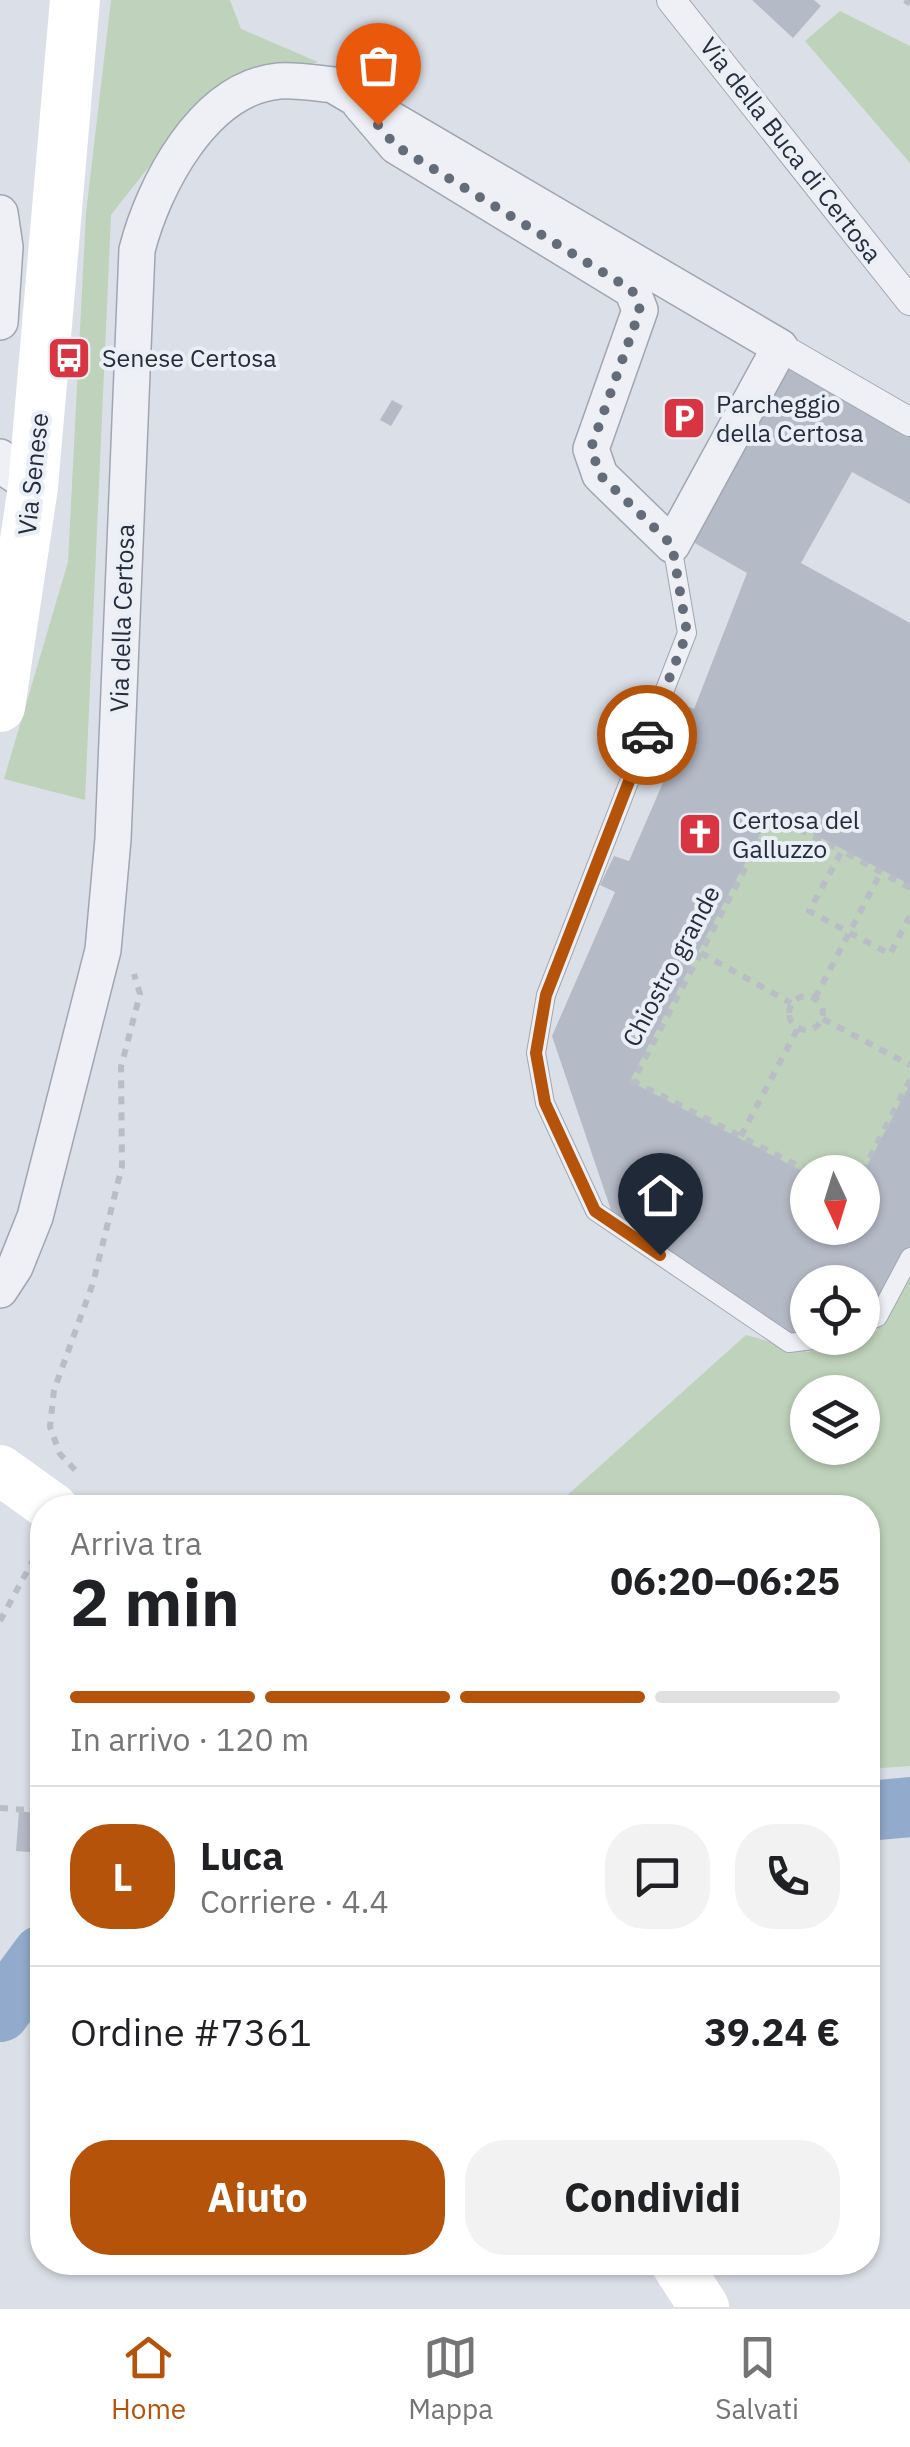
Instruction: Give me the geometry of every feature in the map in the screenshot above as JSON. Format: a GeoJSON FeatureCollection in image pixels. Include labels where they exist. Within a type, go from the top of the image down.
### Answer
{"type":"FeatureCollection","features":[{"type":"Feature","properties":{"kind":"main road","name":"Via Senese"},"geometry":{"type":"LineString","coordinates":[[0,708],[16,472],[75,0]]}},
{"type":"Feature","properties":{"kind":"main road"},"geometry":{"type":"LineString","coordinates":[[0,1470],[32,1495]]}},
{"type":"Feature","properties":{"kind":"main road"},"geometry":{"type":"LineString","coordinates":[[683,2275],[704,2307]]}},
{"type":"Feature","properties":{"kind":"street","name":"Via della Buca di Certosa"},"geometry":{"type":"LineString","coordinates":[[671,0],[910,301]]}},
{"type":"Feature","properties":{"kind":"street","name":"Via della Certosa"},"geometry":{"type":"LineString","coordinates":[[0,1290],[15,1267],[35,1217],[103,950],[113,839],[137,250],[149,205],[191,138],[216,112],[275,81],[333,85],[910,422]]}},
{"type":"Feature","properties":{"kind":"street","name":"Via della Certosa"},"geometry":{"type":"LineString","coordinates":[[360,104],[396,146],[632,290],[640,310],[591,448],[600,475],[672,545]]}},
{"type":"Feature","properties":{"kind":"street"},"geometry":{"type":"LineString","coordinates":[[0,214],[5,247],[0,322]]}},
{"type":"Feature","properties":{"kind":"street"},"geometry":{"type":"LineString","coordinates":[[672,545],[780,347]]}},
{"type":"Feature","properties":{"kind":"lane"},"geometry":{"type":"LineString","coordinates":[[672,545],[687,633],[546,995],[536,1053],[545,1103],[595,1211],[790,1343]]}},
{"type":"Feature","properties":{"kind":"lane"},"geometry":{"type":"LineString","coordinates":[[880,1313],[910,1257]]}},
{"type":"Feature","properties":{"kind":"path","name":"Chiostro grande"},"geometry":{"type":"LineString","coordinates":[[790,1162],[633,1081],[773,816],[842,852]]}},
{"type":"Feature","properties":{"kind":"path"},"geometry":{"type":"LineString","coordinates":[[910,888],[842,852],[809,911],[890,954],[910,916]]}},
{"type":"Feature","properties":{"kind":"path"},"geometry":{"type":"LineString","coordinates":[[815,998],[881,872]]}},
{"type":"Feature","properties":{"kind":"path"},"geometry":{"type":"LineString","coordinates":[[67,1495],[78,1472],[60,1454],[50,1426],[54,1390],[93,1283],[122,1166],[122,1067],[140,994],[130,964],[103,950]]}},
{"type":"Feature","properties":{"kind":"path"},"geometry":{"type":"LineString","coordinates":[[701,953],[792,1003]]}},
{"type":"Feature","properties":{"kind":"path"},"geometry":{"type":"LineString","coordinates":[[802,996],[815,998],[822,1007],[822,1019],[813,1029],[798,1028],[789,1017],[792,1003],[802,996]]}},
{"type":"Feature","properties":{"kind":"path"},"geometry":{"type":"LineString","coordinates":[[822,1019],[910,1065]]}},
{"type":"Feature","properties":{"kind":"path"},"geometry":{"type":"LineString","coordinates":[[741,1136],[798,1028]]}},
{"type":"Feature","properties":{"kind":"path"},"geometry":{"type":"LineString","coordinates":[[871,1155],[910,1080]]}},
{"type":"Feature","properties":{"kind":"path"},"geometry":{"type":"LineString","coordinates":[[0,1621],[30,1565]]}},
{"type":"Feature","properties":{"kind":"path"},"geometry":{"type":"LineString","coordinates":[[0,1808],[30,1810]]}},
{"type":"Feature","properties":{"kind":"green space"},"geometry":{"type":"Polygon","coordinates":[[[111,0],[230,0],[241,29],[318,62],[249,85],[199,116],[156,159],[111,215],[85,800],[4,779],[68,562],[86,213],[111,0]]]}},
{"type":"Feature","properties":{"kind":"green space"},"geometry":{"type":"Polygon","coordinates":[[[840,11],[910,46],[910,163],[805,41],[840,11]]]}},
{"type":"Feature","properties":{"kind":"green space"},"geometry":{"type":"Polygon","coordinates":[[[772,812],[910,885],[910,1084],[873,1155],[790,1155],[790,1165],[630,1081],[772,812]]]}},
{"type":"Feature","properties":{"kind":"green space"},"geometry":{"type":"Polygon","coordinates":[[[910,1270],[910,1766],[880,1768],[880,1495],[568,1495],[746,1335],[790,1347],[790,1355],[880,1355],[880,1325],[910,1270]]]}},
{"type":"Feature","properties":{"kind":"building"},"geometry":{"type":"Polygon","coordinates":[[[752,0],[814,0],[821,6],[793,38],[752,0]]]}},
{"type":"Feature","properties":{"kind":"building","name":"Certosa del Galluzzo"},"geometry":{"type":"Polygon","coordinates":[[[791,366],[910,432],[910,504],[852,472],[801,563],[910,623],[910,885],[772,812],[630,1081],[790,1165],[790,1245],[880,1245],[880,1155],[873,1155],[910,1084],[910,1252],[880,1309],[880,1265],[790,1265],[790,1333],[612,1213],[552,1036],[615,892],[600,885],[614,856],[629,861],[685,732],[670,728],[679,703],[694,709],[747,573],[693,542],[791,366]]]}},
{"type":"Feature","properties":{"kind":"building"},"geometry":{"type":"Polygon","coordinates":[[[392,400],[403,406],[391,426],[380,420],[392,400]]]}},
{"type":"Feature","properties":{"kind":"building"},"geometry":{"type":"Polygon","coordinates":[[[19,1811],[30,1812],[30,1852],[16,1851],[19,1811]]]}},
{"type":"Feature","properties":{"kind":"waterway"},"geometry":{"type":"LineString","coordinates":[[880,1810],[910,1807]]}},
{"type":"Feature","properties":{"kind":"waterway"},"geometry":{"type":"LineString","coordinates":[[0,2012],[30,1971]]}},
{"type":"Feature","properties":{"kind":"way so far"},"geometry":{"type":"LineString","coordinates":[[378,125],[396,146],[632,290],[640,310],[591,448],[600,475],[672,545],[687,633],[647,735]]}},
{"type":"Feature","properties":{"kind":"place","name":"Senese Certosa"},"geometry":{"type":"Point","coordinates":[69,358]}},
{"type":"Feature","properties":{"kind":"place","name":"Parcheggio della Certosa"},"geometry":{"type":"Point","coordinates":[684,418]}},
{"type":"Feature","properties":{"kind":"place","name":"Certosa del Galluzzo"},"geometry":{"type":"Point","coordinates":[700,834]}},
{"type":"Feature","properties":{"kind":"route"},"geometry":{"type":"LineString","coordinates":[[647,735],[546,995],[536,1053],[545,1103],[595,1211],[660,1255]]}}]}
